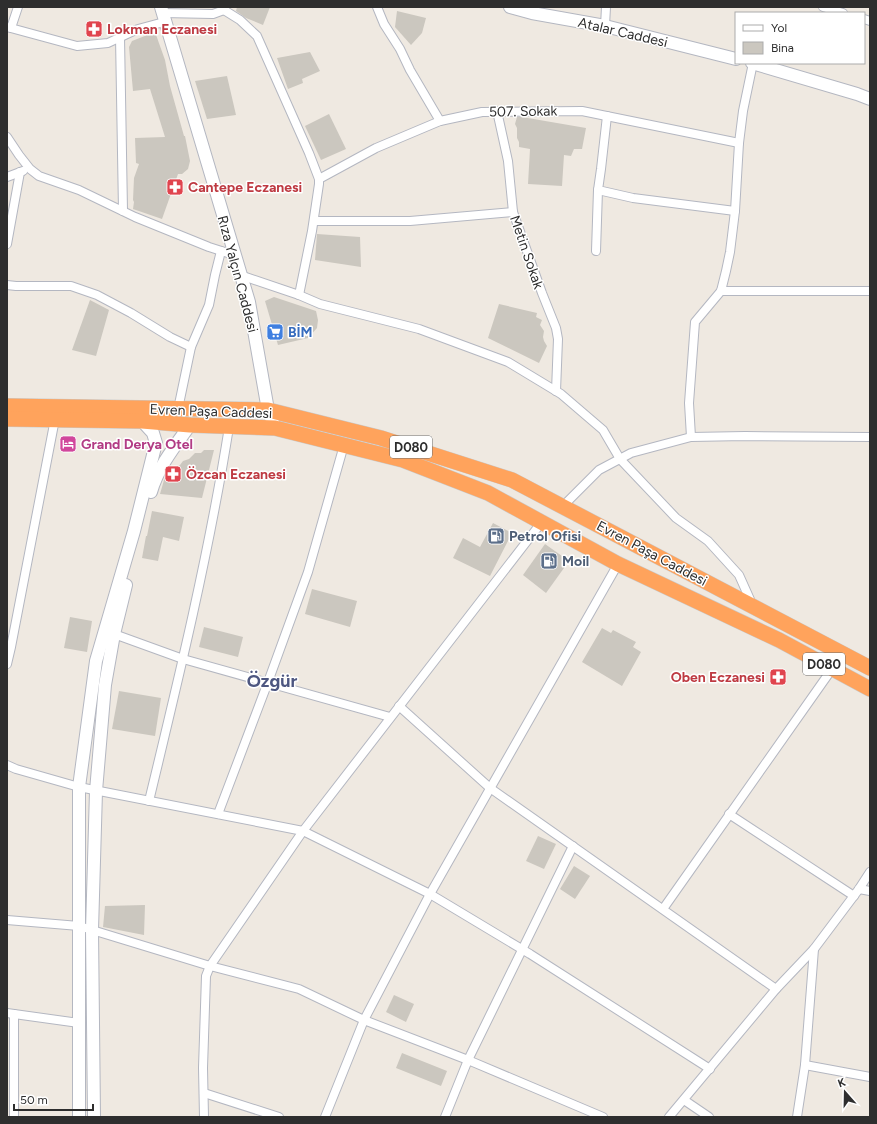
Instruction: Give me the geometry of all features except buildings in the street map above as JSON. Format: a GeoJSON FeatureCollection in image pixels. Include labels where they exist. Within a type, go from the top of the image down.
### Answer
{"type":"FeatureCollection","features":[{"type":"Feature","properties":{"kind":"highway","name":"Evren Paşa Caddesi"},"geometry":{"type":"LineString","coordinates":[[7,406],[268,410],[381,438],[512,480],[870,668]]}},
{"type":"Feature","properties":{"kind":"highway","name":"Evren Paşa Caddesi"},"geometry":{"type":"LineString","coordinates":[[7,419],[142,421],[190,425],[275,428],[403,460],[488,493],[618,564],[779,640],[832,669]]}},
{"type":"Feature","properties":{"kind":"highway","name":"D080"},"geometry":{"type":"LineString","coordinates":[[832,669],[870,689]]}},
{"type":"Feature","properties":{"kind":"street"},"geometry":{"type":"LineString","coordinates":[[18,7],[9,27],[78,46],[108,43],[138,29],[162,14],[213,14],[225,9],[240,20],[257,36],[309,153],[320,184],[299,295]]}},
{"type":"Feature","properties":{"kind":"street"},"geometry":{"type":"LineString","coordinates":[[377,7],[384,24],[400,49],[410,70],[440,121]]}},
{"type":"Feature","properties":{"kind":"street","name":"Atalar Caddesi"},"geometry":{"type":"LineString","coordinates":[[510,7],[532,13],[605,26],[735,59]]}},
{"type":"Feature","properties":{"kind":"street"},"geometry":{"type":"LineString","coordinates":[[605,26],[606,7]]}},
{"type":"Feature","properties":{"kind":"street"},"geometry":{"type":"LineString","coordinates":[[823,7],[840,12]]}},
{"type":"Feature","properties":{"kind":"street","name":"Rıza Yalçın Caddesi"},"geometry":{"type":"LineString","coordinates":[[162,14],[248,302],[268,410],[275,428]]}},
{"type":"Feature","properties":{"kind":"street"},"geometry":{"type":"LineString","coordinates":[[120,38],[123,211]]}},
{"type":"Feature","properties":{"kind":"street"},"geometry":{"type":"LineString","coordinates":[[691,437],[689,403],[695,322],[721,291],[730,252],[735,211],[739,143],[752,64]]}},
{"type":"Feature","properties":{"kind":"street"},"geometry":{"type":"LineString","coordinates":[[755,64],[870,99]]}},
{"type":"Feature","properties":{"kind":"street","name":"Metin Sokak"},"geometry":{"type":"LineString","coordinates":[[497,111],[508,161],[513,212],[556,328],[558,339],[556,391]]}},
{"type":"Feature","properties":{"kind":"street","name":"507. Sokak"},"geometry":{"type":"LineString","coordinates":[[319,179],[376,148],[440,121],[482,112],[582,111],[739,143]]}},
{"type":"Feature","properties":{"kind":"street"},"geometry":{"type":"LineString","coordinates":[[596,251],[598,190],[602,169],[607,116]]}},
{"type":"Feature","properties":{"kind":"street"},"geometry":{"type":"LineString","coordinates":[[7,137],[30,169],[39,176],[79,190],[123,211],[182,236],[234,255]]}},
{"type":"Feature","properties":{"kind":"street"},"geometry":{"type":"LineString","coordinates":[[7,177],[30,169]]}},
{"type":"Feature","properties":{"kind":"street"},"geometry":{"type":"LineString","coordinates":[[7,244],[20,172]]}},
{"type":"Feature","properties":{"kind":"street"},"geometry":{"type":"LineString","coordinates":[[598,190],[634,198],[735,211]]}},
{"type":"Feature","properties":{"kind":"street"},"geometry":{"type":"LineString","coordinates":[[314,221],[410,221],[513,212]]}},
{"type":"Feature","properties":{"kind":"street"},"geometry":{"type":"LineString","coordinates":[[178,409],[191,347],[209,306],[214,275],[221,250]]}},
{"type":"Feature","properties":{"kind":"street"},"geometry":{"type":"LineString","coordinates":[[240,276],[299,295],[320,304],[419,329],[508,362],[561,394],[603,430],[620,459],[676,518],[708,541],[739,574],[753,606]]}},
{"type":"Feature","properties":{"kind":"street"},"geometry":{"type":"LineString","coordinates":[[7,285],[71,286],[97,295],[191,347]]}},
{"type":"Feature","properties":{"kind":"street"},"geometry":{"type":"LineString","coordinates":[[721,291],[870,291]]}},
{"type":"Feature","properties":{"kind":"street"},"geometry":{"type":"LineString","coordinates":[[7,664],[54,419]]}},
{"type":"Feature","properties":{"kind":"street"},"geometry":{"type":"LineString","coordinates":[[78,1117],[79,787],[96,661],[134,531],[156,443],[153,432],[142,421]]}},
{"type":"Feature","properties":{"kind":"street"},"geometry":{"type":"LineString","coordinates":[[94,1117],[92,930],[96,791],[105,686],[114,634],[134,552],[154,480],[166,459],[190,425]]}},
{"type":"Feature","properties":{"kind":"street"},"geometry":{"type":"LineString","coordinates":[[149,801],[183,659],[220,485],[229,426]]}},
{"type":"Feature","properties":{"kind":"street"},"geometry":{"type":"LineString","coordinates":[[562,507],[599,470],[630,453],[691,437],[870,437]]}},
{"type":"Feature","properties":{"kind":"street"},"geometry":{"type":"LineString","coordinates":[[218,814],[308,572],[344,445]]}},
{"type":"Feature","properties":{"kind":"street"},"geometry":{"type":"LineString","coordinates":[[204,1117],[203,1068],[206,976],[210,966],[303,831],[541,523]]}},
{"type":"Feature","properties":{"kind":"street"},"geometry":{"type":"LineString","coordinates":[[325,1117],[364,1020],[430,894],[618,564]]}},
{"type":"Feature","properties":{"kind":"street"},"geometry":{"type":"LineString","coordinates":[[114,634],[183,659],[390,717]]}},
{"type":"Feature","properties":{"kind":"street"},"geometry":{"type":"LineString","coordinates":[[663,909],[832,669]]}},
{"type":"Feature","properties":{"kind":"street"},"geometry":{"type":"LineString","coordinates":[[399,706],[490,788],[776,989]]}},
{"type":"Feature","properties":{"kind":"street"},"geometry":{"type":"LineString","coordinates":[[7,765],[16,769],[96,791],[303,831],[430,894],[521,949],[710,1069]]}},
{"type":"Feature","properties":{"kind":"street"},"geometry":{"type":"LineString","coordinates":[[730,814],[854,896]]}},
{"type":"Feature","properties":{"kind":"street"},"geometry":{"type":"LineString","coordinates":[[444,1117],[468,1060],[521,949],[573,846]]}},
{"type":"Feature","properties":{"kind":"street"},"geometry":{"type":"LineString","coordinates":[[669,1117],[776,989],[814,950],[870,872]]}},
{"type":"Feature","properties":{"kind":"street"},"geometry":{"type":"LineString","coordinates":[[859,889],[870,892]]}},
{"type":"Feature","properties":{"kind":"street"},"geometry":{"type":"LineString","coordinates":[[7,920],[79,926],[210,966],[299,989],[364,1020],[468,1060],[603,1117]]}},
{"type":"Feature","properties":{"kind":"street"},"geometry":{"type":"LineString","coordinates":[[797,1117],[805,1065],[814,950]]}},
{"type":"Feature","properties":{"kind":"street"},"geometry":{"type":"LineString","coordinates":[[14,1117],[10,1013],[79,1023]]}},
{"type":"Feature","properties":{"kind":"street"},"geometry":{"type":"LineString","coordinates":[[805,1065],[870,1077]]}},
{"type":"Feature","properties":{"kind":"street"},"geometry":{"type":"LineString","coordinates":[[204,1093],[279,1117]]}},
{"type":"Feature","properties":{"kind":"street"},"geometry":{"type":"LineString","coordinates":[[684,1100],[708,1117]]}},
{"type":"Feature","properties":{"kind":"place","name":"Lokman Eczanesi"},"geometry":{"type":"Point","coordinates":[94,29]}},
{"type":"Feature","properties":{"kind":"place","name":"Cantepe Eczanesi"},"geometry":{"type":"Point","coordinates":[175,187]}},
{"type":"Feature","properties":{"kind":"place","name":"BİM"},"geometry":{"type":"Point","coordinates":[275,332]}},
{"type":"Feature","properties":{"kind":"place","name":"Grand Derya Otel"},"geometry":{"type":"Point","coordinates":[68,444]}},
{"type":"Feature","properties":{"kind":"place","name":"Özcan Eczanesi"},"geometry":{"type":"Point","coordinates":[173,474]}},
{"type":"Feature","properties":{"kind":"place","name":"Petrol Ofisi"},"geometry":{"type":"Point","coordinates":[496,536]}},
{"type":"Feature","properties":{"kind":"place","name":"Moil"},"geometry":{"type":"Point","coordinates":[549,561]}},
{"type":"Feature","properties":{"kind":"place","name":"Oben Eczanesi"},"geometry":{"type":"Point","coordinates":[778,677]}},
{"type":"Feature","properties":{"kind":"district","name":"Özgür"},"geometry":{"type":"Point","coordinates":[272,681]}}]}
